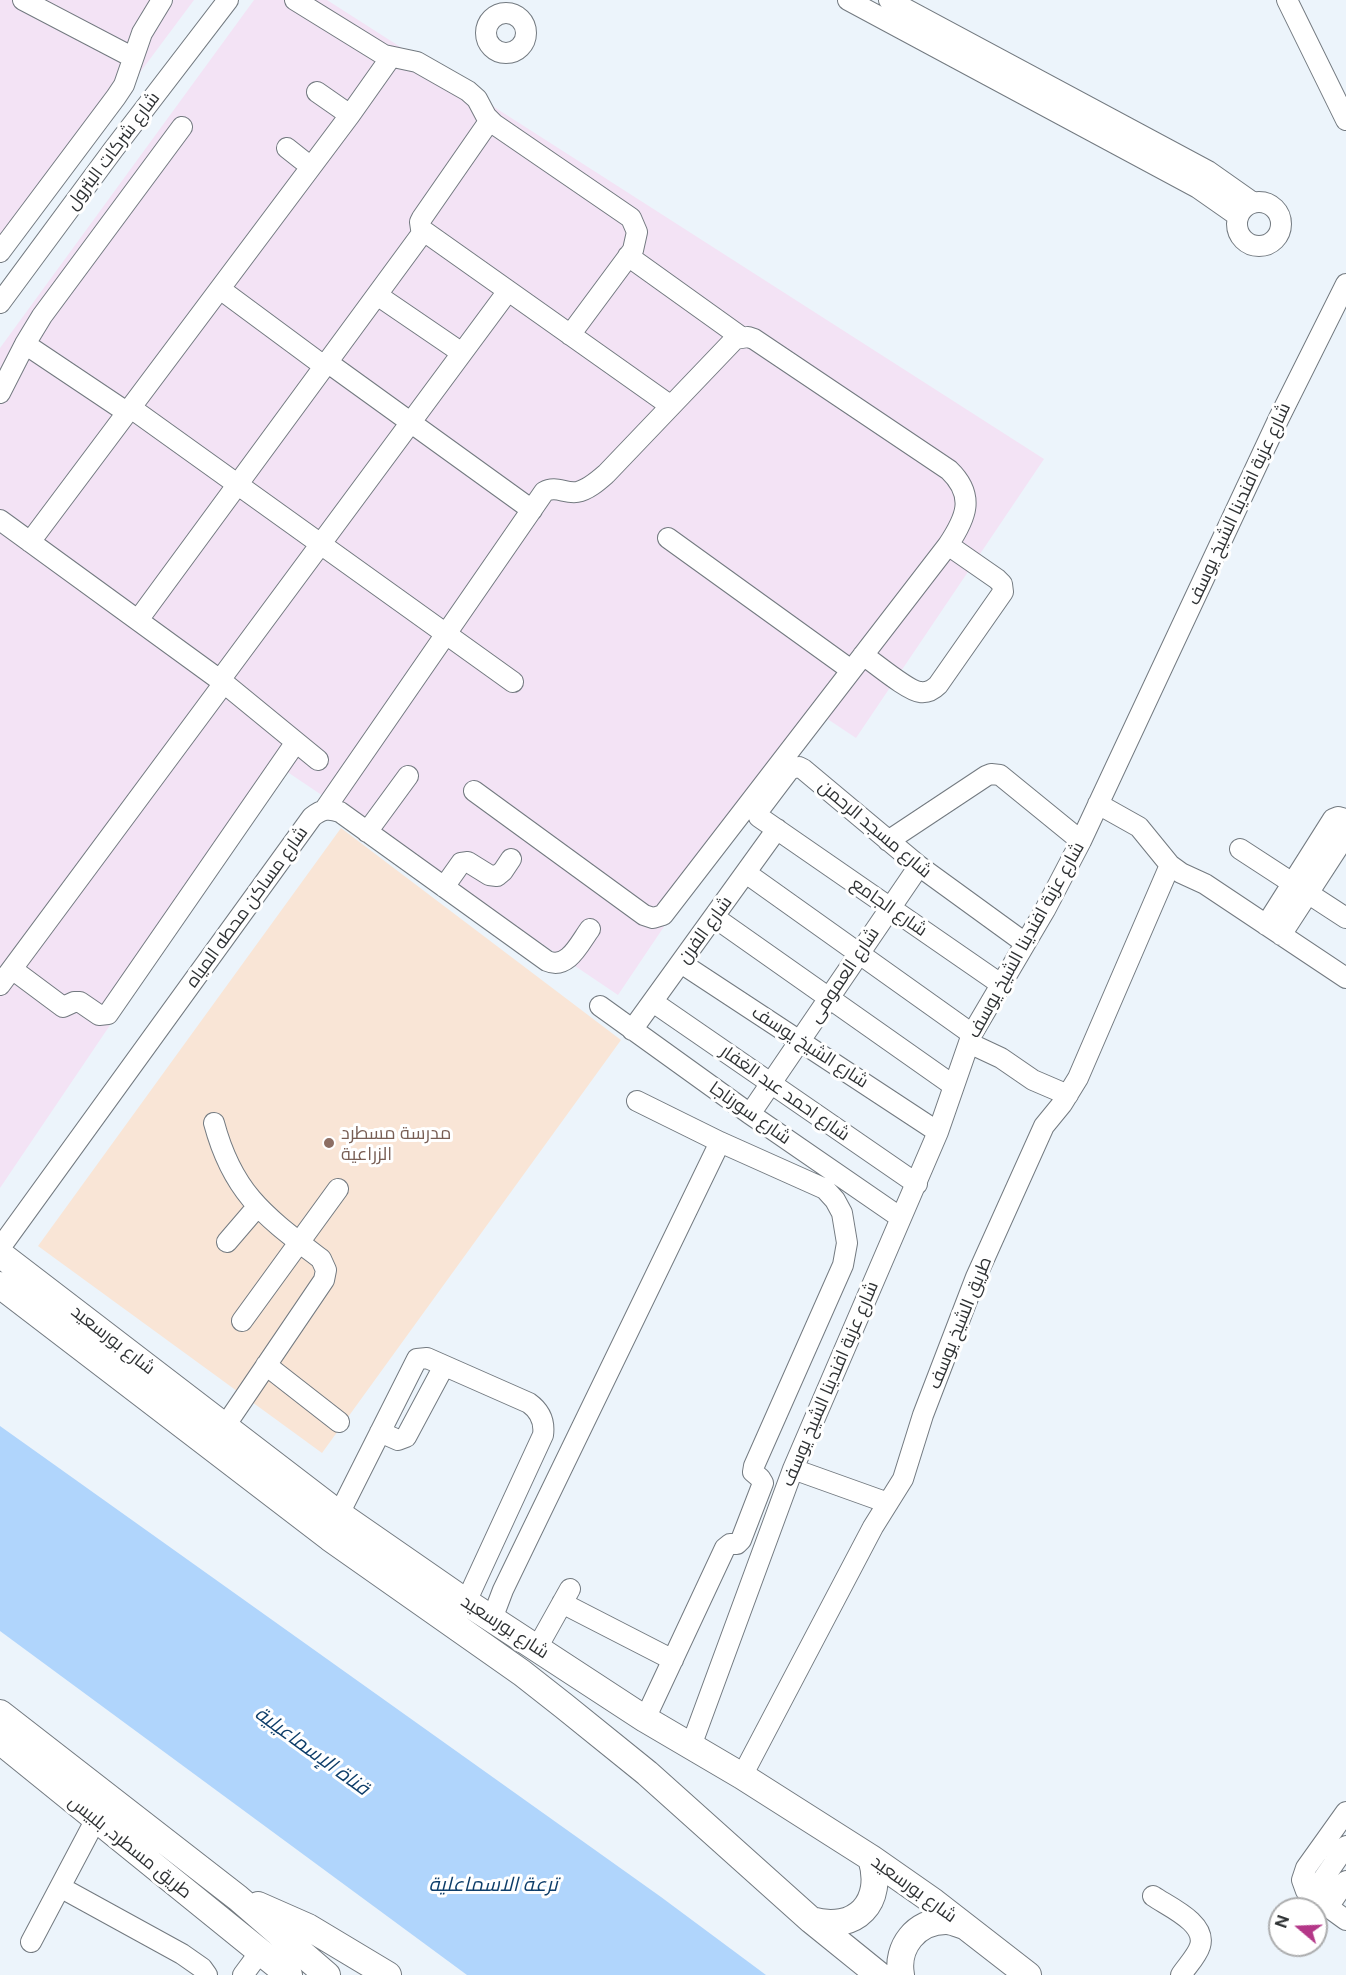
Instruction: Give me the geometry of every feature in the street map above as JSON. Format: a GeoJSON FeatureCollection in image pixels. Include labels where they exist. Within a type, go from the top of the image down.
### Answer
{"type":"FeatureCollection","features":[{"type":"Feature","properties":{"kind":"main road","name":"شارع بورسعيد"},"geometry":{"type":"LineString","coordinates":[[0,1254],[339,1514],[466,1602],[645,1719],[742,1776],[871,1858],[1028,1975]]}},
{"type":"Feature","properties":{"kind":"main road","name":"شارع بورسعيد"},"geometry":{"type":"LineString","coordinates":[[0,1285],[330,1538],[522,1673],[647,1773],[811,1920],[879,1975]]}},
{"type":"Feature","properties":{"kind":"main road","name":"طريق مسطرد, بلبيس"},"geometry":{"type":"LineString","coordinates":[[0,1713],[238,1898]]}},
{"type":"Feature","properties":{"kind":"main road","name":"طريق مسطرد, بلبيس"},"geometry":{"type":"LineString","coordinates":[[0,1741],[289,1975]]}},
{"type":"Feature","properties":{"kind":"main road"},"geometry":{"type":"LineString","coordinates":[[811,1920],[826,1925],[843,1923],[857,1916],[869,1904],[875,1890],[876,1873],[871,1858]]}},
{"type":"Feature","properties":{"kind":"main road"},"geometry":{"type":"LineString","coordinates":[[238,1898],[321,1969],[339,1975]]}},
{"type":"Feature","properties":{"kind":"main road"},"geometry":{"type":"LineString","coordinates":[[238,1898],[308,1927],[388,1975]]}},
{"type":"Feature","properties":{"kind":"main road"},"geometry":{"type":"LineString","coordinates":[[901,1975],[899,1965],[903,1947],[914,1933],[930,1924],[947,1921],[964,1926]]}},
{"type":"Feature","properties":{"kind":"street"},"geometry":{"type":"LineString","coordinates":[[23,0],[132,57]]}},
{"type":"Feature","properties":{"kind":"street"},"geometry":{"type":"LineString","coordinates":[[0,252],[116,98],[124,85],[142,33],[162,0]]}},
{"type":"Feature","properties":{"kind":"street","name":"شارع شركات البترول"},"geometry":{"type":"LineString","coordinates":[[0,303],[228,0]]}},
{"type":"Feature","properties":{"kind":"street"},"geometry":{"type":"LineString","coordinates":[[295,0],[384,55],[417,62],[468,91],[477,99],[490,120],[631,218],[635,225],[637,238],[633,250],[570,335]]}},
{"type":"Feature","properties":{"kind":"street"},"geometry":{"type":"LineString","coordinates":[[848,0],[906,20],[1017,68],[1208,171],[1252,202],[1266,203],[1277,211],[1281,224],[1276,237],[1265,245],[1258,246],[1245,242],[1238,230],[1238,216],[1252,202]]}},
{"type":"Feature","properties":{"kind":"street"},"geometry":{"type":"LineString","coordinates":[[889,0],[906,20],[1006,85],[1198,188],[1238,216]]}},
{"type":"Feature","properties":{"kind":"street"},"geometry":{"type":"LineString","coordinates":[[1287,0],[1346,120]]}},
{"type":"Feature","properties":{"kind":"street"},"geometry":{"type":"LineString","coordinates":[[30,542],[391,57]]}},
{"type":"Feature","properties":{"kind":"street"},"geometry":{"type":"LineString","coordinates":[[1006,85],[1017,68]]}},
{"type":"Feature","properties":{"kind":"street"},"geometry":{"type":"LineString","coordinates":[[317,92],[350,115]]}},
{"type":"Feature","properties":{"kind":"street"},"geometry":{"type":"LineString","coordinates":[[490,120],[422,218],[420,226],[423,232],[671,406],[730,342],[741,337]]}},
{"type":"Feature","properties":{"kind":"street"},"geometry":{"type":"LineString","coordinates":[[0,393],[42,316],[182,127]]}},
{"type":"Feature","properties":{"kind":"street"},"geometry":{"type":"LineString","coordinates":[[1118,145],[1128,128]]}},
{"type":"Feature","properties":{"kind":"street"},"geometry":{"type":"LineString","coordinates":[[287,148],[311,167]]}},
{"type":"Feature","properties":{"kind":"street"},"geometry":{"type":"LineString","coordinates":[[138,620],[423,232]]}},
{"type":"Feature","properties":{"kind":"street"},"geometry":{"type":"LineString","coordinates":[[474,791],[644,915],[658,918],[667,912],[948,545],[960,526],[966,509],[964,491],[956,476],[754,339],[741,337],[628,256]]}},
{"type":"Feature","properties":{"kind":"street","name":"شارع عزبة افندينا الشيخ يوسف"},"geometry":{"type":"LineString","coordinates":[[691,1746],[793,1469],[938,1132],[970,1038],[1064,876],[1081,842],[1278,418],[1346,284]]}},
{"type":"Feature","properties":{"kind":"street"},"geometry":{"type":"LineString","coordinates":[[220,289],[532,510]]}},
{"type":"Feature","properties":{"kind":"street"},"geometry":{"type":"LineString","coordinates":[[0,985],[508,291]]}},
{"type":"Feature","properties":{"kind":"street"},"geometry":{"type":"LineString","coordinates":[[377,295],[462,354]]}},
{"type":"Feature","properties":{"kind":"street"},"geometry":{"type":"LineString","coordinates":[[25,344],[129,410],[237,484],[513,682]]}},
{"type":"Feature","properties":{"kind":"street","name":"شارع مساكن محطه المياه"},"geometry":{"type":"LineString","coordinates":[[0,1248],[312,817],[325,809],[544,492],[558,489],[577,492],[596,483],[671,406]]}},
{"type":"Feature","properties":{"kind":"street"},"geometry":{"type":"LineString","coordinates":[[0,520],[222,682],[318,760]]}},
{"type":"Feature","properties":{"kind":"street"},"geometry":{"type":"LineString","coordinates":[[668,538],[857,663],[917,692],[928,692],[938,685],[1003,592],[1002,585],[997,579],[948,545]]}},
{"type":"Feature","properties":{"kind":"street"},"geometry":{"type":"LineString","coordinates":[[12,969],[63,1007],[80,1002],[99,1015],[108,1014],[296,742]]}},
{"type":"Feature","properties":{"kind":"street","name":"شارع مسجد الرحمن"},"geometry":{"type":"LineString","coordinates":[[777,829],[758,814],[790,769],[799,766],[918,866],[1025,943]]}},
{"type":"Feature","properties":{"kind":"street"},"geometry":{"type":"LineString","coordinates":[[888,841],[986,776],[996,774],[1081,842]]}},
{"type":"Feature","properties":{"kind":"street"},"geometry":{"type":"LineString","coordinates":[[367,832],[408,776]]}},
{"type":"Feature","properties":{"kind":"street"},"geometry":{"type":"LineString","coordinates":[[1098,804],[1139,827],[1170,865],[1181,873],[1204,884],[1346,978]]}},
{"type":"Feature","properties":{"kind":"street"},"geometry":{"type":"LineString","coordinates":[[325,809],[330,808],[340,812],[552,964],[558,964],[569,958],[590,929]]}},
{"type":"Feature","properties":{"kind":"street"},"geometry":{"type":"LineString","coordinates":[[1274,930],[1319,859],[1333,819],[1338,817],[1346,819]]}},
{"type":"Feature","properties":{"kind":"street","name":"شارع الفرن"},"geometry":{"type":"LineString","coordinates":[[632,1030],[777,829]]}},
{"type":"Feature","properties":{"kind":"street","name":"شارع الجامع"},"geometry":{"type":"LineString","coordinates":[[777,829],[1002,985]]}},
{"type":"Feature","properties":{"kind":"street"},"geometry":{"type":"LineString","coordinates":[[1319,859],[1346,835]]}},
{"type":"Feature","properties":{"kind":"street"},"geometry":{"type":"LineString","coordinates":[[1240,849],[1346,918]]}},
{"type":"Feature","properties":{"kind":"street"},"geometry":{"type":"LineString","coordinates":[[444,887],[461,863],[468,862],[489,875],[497,876],[511,859]]}},
{"type":"Feature","properties":{"kind":"street","name":"طريق الشيخ يوسف"},"geometry":{"type":"LineString","coordinates":[[742,1776],[873,1527],[903,1479],[923,1415],[976,1277],[1044,1126],[1078,1078],[1170,865]]}},
{"type":"Feature","properties":{"kind":"street","name":"شارع العمومى"},"geometry":{"type":"LineString","coordinates":[[750,1114],[918,866]]}},
{"type":"Feature","properties":{"kind":"street"},"geometry":{"type":"LineString","coordinates":[[746,873],[859,953],[970,1038],[1033,1080],[1068,1095]]}},
{"type":"Feature","properties":{"kind":"street"},"geometry":{"type":"LineString","coordinates":[[714,917],[954,1086]]}},
{"type":"Feature","properties":{"kind":"street","name":"شارع الشيخ يوسف"},"geometry":{"type":"LineString","coordinates":[[681,963],[938,1132]]}},
{"type":"Feature","properties":{"kind":"street","name":"شارع احمد عبد الغفار"},"geometry":{"type":"LineString","coordinates":[[653,1002],[916,1184]]}},
{"type":"Feature","properties":{"kind":"street","name":"شارع سورناجا"},"geometry":{"type":"LineString","coordinates":[[600,1006],[750,1114],[901,1218]]}},
{"type":"Feature","properties":{"kind":"street"},"geometry":{"type":"LineString","coordinates":[[637,1101],[720,1142],[825,1189],[836,1200],[842,1213],[847,1236],[847,1251],[843,1265],[754,1466],[753,1472],[763,1483],[741,1540],[725,1548],[645,1719]]}},
{"type":"Feature","properties":{"kind":"street"},"geometry":{"type":"LineString","coordinates":[[214,1123],[230,1168],[257,1207],[321,1259],[325,1264],[326,1275],[225,1426]]}},
{"type":"Feature","properties":{"kind":"street"},"geometry":{"type":"LineString","coordinates":[[492,1619],[503,1590],[720,1142]]}},
{"type":"Feature","properties":{"kind":"street"},"geometry":{"type":"LineString","coordinates":[[242,1321],[338,1189]]}},
{"type":"Feature","properties":{"kind":"street"},"geometry":{"type":"LineString","coordinates":[[227,1242],[257,1207]]}},
{"type":"Feature","properties":{"kind":"street"},"geometry":{"type":"LineString","coordinates":[[339,1514],[417,1359],[424,1357],[529,1403],[537,1409],[543,1424],[541,1440],[466,1602]]}},
{"type":"Feature","properties":{"kind":"street"},"geometry":{"type":"LineString","coordinates":[[266,1365],[339,1422]]}},
{"type":"Feature","properties":{"kind":"street"},"geometry":{"type":"LineString","coordinates":[[380,1432],[398,1440],[406,1437],[444,1366]]}},
{"type":"Feature","properties":{"kind":"street"},"geometry":{"type":"LineString","coordinates":[[793,1469],[888,1503]]}},
{"type":"Feature","properties":{"kind":"street"},"geometry":{"type":"LineString","coordinates":[[537,1648],[566,1596],[673,1660]]}},
{"type":"Feature","properties":{"kind":"street"},"geometry":{"type":"LineString","coordinates":[[1316,1897],[1304,1886],[1302,1881],[1304,1872],[1346,1812]]}},
{"type":"Feature","properties":{"kind":"street"},"geometry":{"type":"LineString","coordinates":[[31,1942],[96,1819]]}},
{"type":"Feature","properties":{"kind":"street"},"geometry":{"type":"LineString","coordinates":[[1322,1897],[1346,1846]]}},
{"type":"Feature","properties":{"kind":"street"},"geometry":{"type":"LineString","coordinates":[[1325,1897],[1346,1881]]}},
{"type":"Feature","properties":{"kind":"street"},"geometry":{"type":"LineString","coordinates":[[60,1887],[182,1954],[202,1968],[207,1975]]}},
{"type":"Feature","properties":{"kind":"street"},"geometry":{"type":"LineString","coordinates":[[1153,1896],[1192,1922],[1198,1930],[1200,1946],[1181,1975]]}},
{"type":"Feature","properties":{"kind":"street"},"geometry":{"type":"LineString","coordinates":[[1328,1907],[1346,1919]]}},
{"type":"Feature","properties":{"kind":"street"},"geometry":{"type":"LineString","coordinates":[[243,1975],[260,1952]]}},
{"type":"Feature","properties":{"kind":"shaded area"},"geometry":{"type":"Polygon","coordinates":[[[0,0],[194,0],[0,260],[0,0]]]}},
{"type":"Feature","properties":{"kind":"shaded area"},"geometry":{"type":"Polygon","coordinates":[[[254,0],[327,0],[1044,459],[856,738],[811,708],[618,995],[283,769],[0,1188],[0,348],[254,0]]]}},
{"type":"Feature","properties":{"kind":"shaded area","name":"مدرسة مسطرد الزراعية"},"geometry":{"type":"Polygon","coordinates":[[[341,828],[621,1040],[322,1453],[38,1246],[341,828]]]}},
{"type":"Feature","properties":{"kind":"water","name":"ترعة الاسماعلية"},"geometry":{"type":"Polygon","coordinates":[[[0,1426],[661,1897],[766,1975],[467,1975],[0,1631],[0,1426]]]}},
{"type":"Feature","properties":{"kind":"place","name":"مدرسة مسطرد الزراعية"},"geometry":{"type":"Point","coordinates":[329,1143]}},
{"type":"Feature","properties":{"kind":"water label","name":"قناة الإسماعيلية"},"geometry":{"type":"Point","coordinates":[312,1751]}}]}
